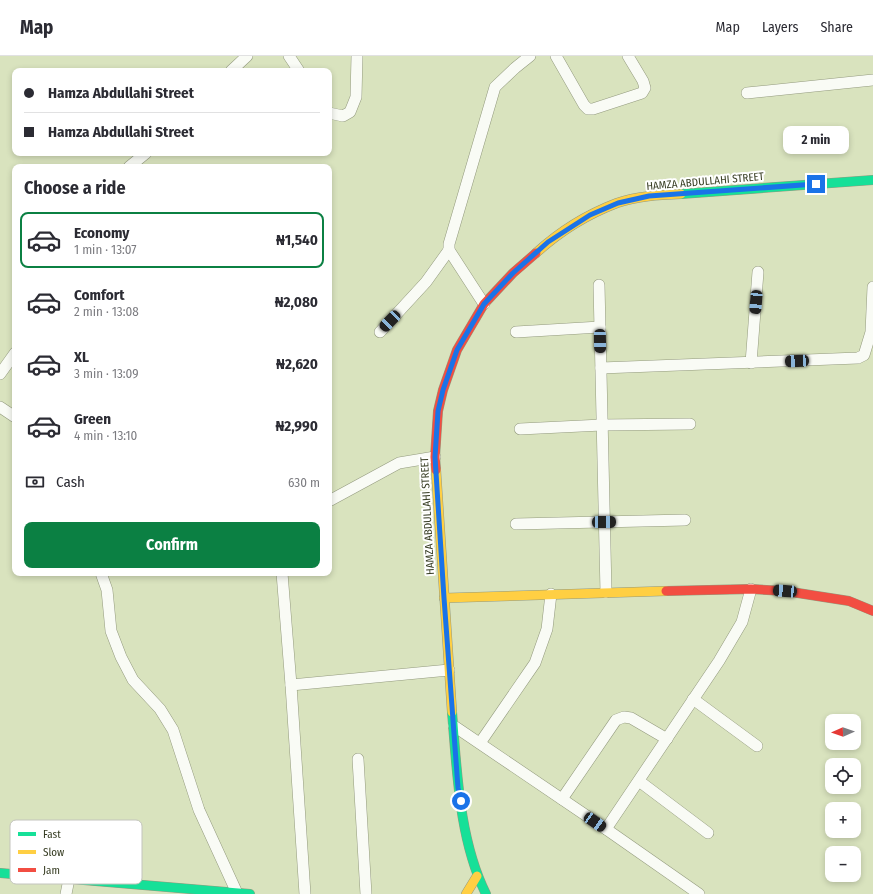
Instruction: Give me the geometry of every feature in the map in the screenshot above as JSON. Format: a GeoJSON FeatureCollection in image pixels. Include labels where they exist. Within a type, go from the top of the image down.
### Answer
{"type":"FeatureCollection","features":[{"type":"Feature","properties":{"kind":"street"},"geometry":{"type":"LineString","coordinates":[[234,68],[247,56]]}},
{"type":"Feature","properties":{"kind":"street"},"geometry":{"type":"LineString","coordinates":[[289,56],[297,68]]}},
{"type":"Feature","properties":{"kind":"street"},"geometry":{"type":"LineString","coordinates":[[332,114],[343,116],[350,112],[356,97],[357,56]]}},
{"type":"Feature","properties":{"kind":"street"},"geometry":{"type":"LineString","coordinates":[[484,304],[449,250],[449,244],[496,87],[515,68],[530,56]]}},
{"type":"Feature","properties":{"kind":"street"},"geometry":{"type":"LineString","coordinates":[[556,56],[584,105],[588,109],[593,109],[642,93],[645,88],[643,81],[628,56]]}},
{"type":"Feature","properties":{"kind":"street"},"geometry":{"type":"LineString","coordinates":[[746,93],[873,80]]}},
{"type":"Feature","properties":{"kind":"street"},"geometry":{"type":"LineString","coordinates":[[133,164],[142,156]]}},
{"type":"Feature","properties":{"kind":"street","name":"HAMZA ABDULLAHI STREET"},"geometry":{"type":"LineString","coordinates":[[486,894],[477,876],[471,857],[458,788],[435,457],[438,411],[443,390],[457,350],[484,304],[513,273],[548,242],[590,215],[618,203],[649,196],[873,180]]}},
{"type":"Feature","properties":{"kind":"street"},"geometry":{"type":"LineString","coordinates":[[380,332],[426,282],[449,250]]}},
{"type":"Feature","properties":{"kind":"street"},"geometry":{"type":"LineString","coordinates":[[751,363],[758,272]]}},
{"type":"Feature","properties":{"kind":"street"},"geometry":{"type":"LineString","coordinates":[[599,284],[606,592]]}},
{"type":"Feature","properties":{"kind":"street"},"geometry":{"type":"LineString","coordinates":[[601,368],[858,358],[864,355],[871,332],[873,287]]}},
{"type":"Feature","properties":{"kind":"street"},"geometry":{"type":"LineString","coordinates":[[516,332],[600,328]]}},
{"type":"Feature","properties":{"kind":"street"},"geometry":{"type":"LineString","coordinates":[[0,374],[12,357]]}},
{"type":"Feature","properties":{"kind":"street"},"geometry":{"type":"LineString","coordinates":[[0,407],[12,415]]}},
{"type":"Feature","properties":{"kind":"street"},"geometry":{"type":"LineString","coordinates":[[520,429],[690,424]]}},
{"type":"Feature","properties":{"kind":"street"},"geometry":{"type":"LineString","coordinates":[[332,499],[399,463],[435,457]]}},
{"type":"Feature","properties":{"kind":"street"},"geometry":{"type":"LineString","coordinates":[[516,524],[685,520]]}},
{"type":"Feature","properties":{"kind":"street"},"geometry":{"type":"LineString","coordinates":[[102,576],[107,590],[111,631],[121,657],[133,680],[160,709],[173,730],[199,810],[237,893]]}},
{"type":"Feature","properties":{"kind":"street"},"geometry":{"type":"LineString","coordinates":[[282,576],[305,894]]}},
{"type":"Feature","properties":{"kind":"street"},"geometry":{"type":"LineString","coordinates":[[444,598],[751,588],[785,591],[849,601],[873,611]]}},
{"type":"Feature","properties":{"kind":"street"},"geometry":{"type":"LineString","coordinates":[[606,829],[719,661],[742,622],[751,588]]}},
{"type":"Feature","properties":{"kind":"street"},"geometry":{"type":"LineString","coordinates":[[480,743],[535,663],[547,629],[551,594]]}},
{"type":"Feature","properties":{"kind":"street"},"geometry":{"type":"LineString","coordinates":[[291,684],[449,670]]}},
{"type":"Feature","properties":{"kind":"street"},"geometry":{"type":"LineString","coordinates":[[693,699],[757,746]]}},
{"type":"Feature","properties":{"kind":"street"},"geometry":{"type":"LineString","coordinates":[[562,799],[616,720],[624,717],[632,718],[667,739]]}},
{"type":"Feature","properties":{"kind":"street"},"geometry":{"type":"LineString","coordinates":[[454,726],[699,894]]}},
{"type":"Feature","properties":{"kind":"street"},"geometry":{"type":"LineString","coordinates":[[358,759],[366,894]]}},
{"type":"Feature","properties":{"kind":"street"},"geometry":{"type":"LineString","coordinates":[[639,781],[708,833]]}},
{"type":"Feature","properties":{"kind":"street"},"geometry":{"type":"LineString","coordinates":[[0,873],[10,874]]}},
{"type":"Feature","properties":{"kind":"street"},"geometry":{"type":"LineString","coordinates":[[466,894],[477,876]]}},
{"type":"Feature","properties":{"kind":"street"},"geometry":{"type":"LineString","coordinates":[[66,894],[68,884]]}},
{"type":"Feature","properties":{"kind":"street"},"geometry":{"type":"LineString","coordinates":[[113,884],[175,891],[250,894]]}},
{"type":"Feature","properties":{"kind":"traffic: fast"},"geometry":{"type":"LineString","coordinates":[[681,194],[873,180]]}},
{"type":"Feature","properties":{"kind":"traffic: fast"},"geometry":{"type":"LineString","coordinates":[[452,712],[458,781],[465,828],[470,851],[486,894]]}},
{"type":"Feature","properties":{"kind":"traffic: fast"},"geometry":{"type":"LineString","coordinates":[[0,873],[10,874]]}},
{"type":"Feature","properties":{"kind":"traffic: fast"},"geometry":{"type":"LineString","coordinates":[[131,884],[250,894]]}},
{"type":"Feature","properties":{"kind":"traffic: slow"},"geometry":{"type":"LineString","coordinates":[[536,253],[574,224],[595,212],[617,203],[640,197],[681,194]]}},
{"type":"Feature","properties":{"kind":"traffic: slow"},"geometry":{"type":"LineString","coordinates":[[436,470],[452,712]]}},
{"type":"Feature","properties":{"kind":"traffic: slow"},"geometry":{"type":"LineString","coordinates":[[444,598],[666,591]]}},
{"type":"Feature","properties":{"kind":"traffic: slow"},"geometry":{"type":"LineString","coordinates":[[466,894],[477,876]]}},
{"type":"Feature","properties":{"kind":"traffic: jam"},"geometry":{"type":"LineString","coordinates":[[436,470],[435,457],[438,411],[443,390],[457,350],[484,304],[513,273],[536,253]]}},
{"type":"Feature","properties":{"kind":"traffic: jam"},"geometry":{"type":"LineString","coordinates":[[666,591],[751,589],[785,591],[849,601],[873,611]]}},
{"type":"Feature","properties":{"kind":"route"},"geometry":{"type":"LineString","coordinates":[[461,801],[458,788],[449,670],[435,457],[438,411],[443,390],[457,350],[484,304],[513,273],[548,242],[590,215],[618,203],[649,196],[816,184]]}}]}
